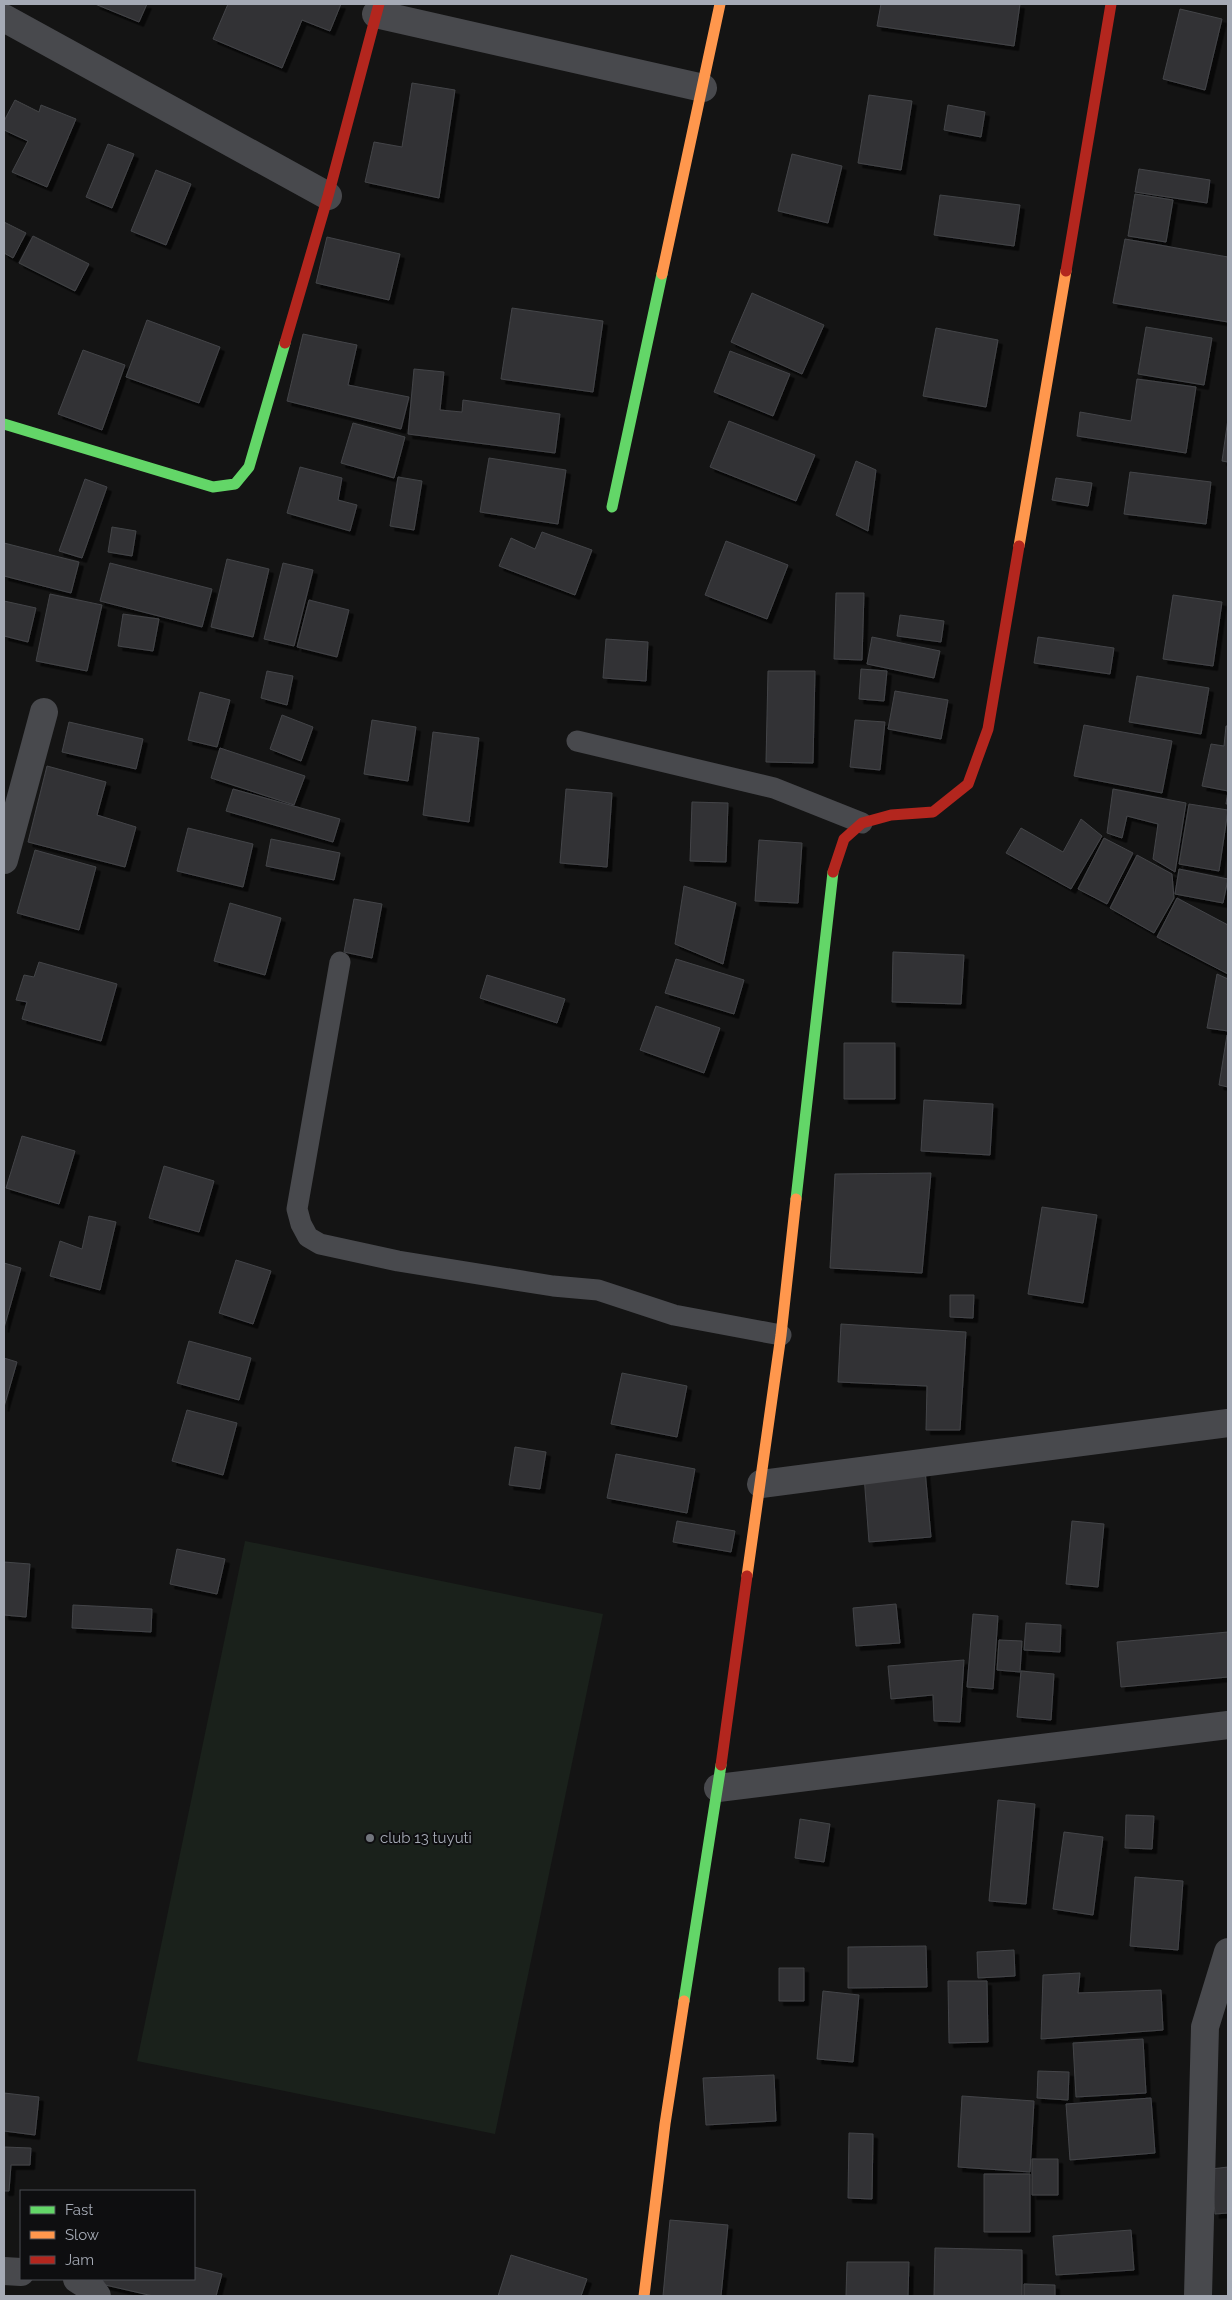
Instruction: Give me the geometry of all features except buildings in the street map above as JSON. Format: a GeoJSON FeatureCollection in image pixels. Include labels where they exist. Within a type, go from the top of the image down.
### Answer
{"type":"FeatureCollection","features":[{"type":"Feature","properties":{"kind":"street"},"geometry":{"type":"LineString","coordinates":[[612,507],[720,4]]}},
{"type":"Feature","properties":{"kind":"street"},"geometry":{"type":"LineString","coordinates":[[644,2296],[665,2124],[718,1788],[781,1335],[833,872],[844,839],[862,823],[891,815],[933,812],[968,784],[988,728],[1111,4]]}},
{"type":"Feature","properties":{"kind":"street"},"geometry":{"type":"LineString","coordinates":[[4,424],[213,487],[234,484],[249,466],[328,196],[377,9],[703,88]]}},
{"type":"Feature","properties":{"kind":"street"},"geometry":{"type":"LineString","coordinates":[[4,18],[328,196]]}},
{"type":"Feature","properties":{"kind":"street"},"geometry":{"type":"LineString","coordinates":[[4,860],[44,712]]}},
{"type":"Feature","properties":{"kind":"street"},"geometry":{"type":"LineString","coordinates":[[761,1484],[1228,1423]]}},
{"type":"Feature","properties":{"kind":"street"},"geometry":{"type":"LineString","coordinates":[[718,1788],[1228,1725]]}},
{"type":"Feature","properties":{"kind":"street"},"geometry":{"type":"LineString","coordinates":[[1198,2296],[1205,2027],[1228,1952]]}},
{"type":"Feature","properties":{"kind":"street"},"geometry":{"type":"LineString","coordinates":[[4,2272],[20,2272]]}},
{"type":"Feature","properties":{"kind":"street"},"geometry":{"type":"LineString","coordinates":[[79,2280],[91,2288],[96,2296]]}},
{"type":"Feature","properties":{"kind":"lane"},"geometry":{"type":"LineString","coordinates":[[576,741],[774,788],[862,823]]}},
{"type":"Feature","properties":{"kind":"lane"},"geometry":{"type":"LineString","coordinates":[[340,962],[297,1208],[301,1224],[308,1237],[320,1244],[398,1261],[553,1286],[598,1290],[674,1315],[781,1335]]}},
{"type":"Feature","properties":{"kind":"shaded area","name":"club 13 tuyuti"},"geometry":{"type":"Polygon","coordinates":[[[245,1541],[603,1614],[495,2134],[137,2061],[245,1541]]]}},
{"type":"Feature","properties":{"kind":"traffic: fast"},"geometry":{"type":"LineString","coordinates":[[612,507],[662,274]]}},
{"type":"Feature","properties":{"kind":"traffic: fast"},"geometry":{"type":"LineString","coordinates":[[4,424],[213,487],[235,484],[249,467],[285,343]]}},
{"type":"Feature","properties":{"kind":"traffic: fast"},"geometry":{"type":"LineString","coordinates":[[796,1199],[833,872]]}},
{"type":"Feature","properties":{"kind":"traffic: fast"},"geometry":{"type":"LineString","coordinates":[[684,2001],[721,1765]]}},
{"type":"Feature","properties":{"kind":"traffic: slow"},"geometry":{"type":"LineString","coordinates":[[662,274],[720,4]]}},
{"type":"Feature","properties":{"kind":"traffic: slow"},"geometry":{"type":"LineString","coordinates":[[1019,546],[1066,271]]}},
{"type":"Feature","properties":{"kind":"traffic: slow"},"geometry":{"type":"LineString","coordinates":[[747,1576],[781,1335],[796,1199]]}},
{"type":"Feature","properties":{"kind":"traffic: slow"},"geometry":{"type":"LineString","coordinates":[[644,2296],[665,2124],[684,2001]]}},
{"type":"Feature","properties":{"kind":"traffic: jam"},"geometry":{"type":"LineString","coordinates":[[285,343],[328,196],[379,4]]}},
{"type":"Feature","properties":{"kind":"traffic: jam"},"geometry":{"type":"LineString","coordinates":[[1066,271],[1111,4]]}},
{"type":"Feature","properties":{"kind":"traffic: jam"},"geometry":{"type":"LineString","coordinates":[[833,872],[844,839],[862,823],[891,815],[933,812],[968,784],[988,729],[1019,546]]}},
{"type":"Feature","properties":{"kind":"traffic: jam"},"geometry":{"type":"LineString","coordinates":[[721,1765],[747,1576]]}},
{"type":"Feature","properties":{"kind":"place","name":"club 13 tuyuti"},"geometry":{"type":"Point","coordinates":[370,1838]}}]}
